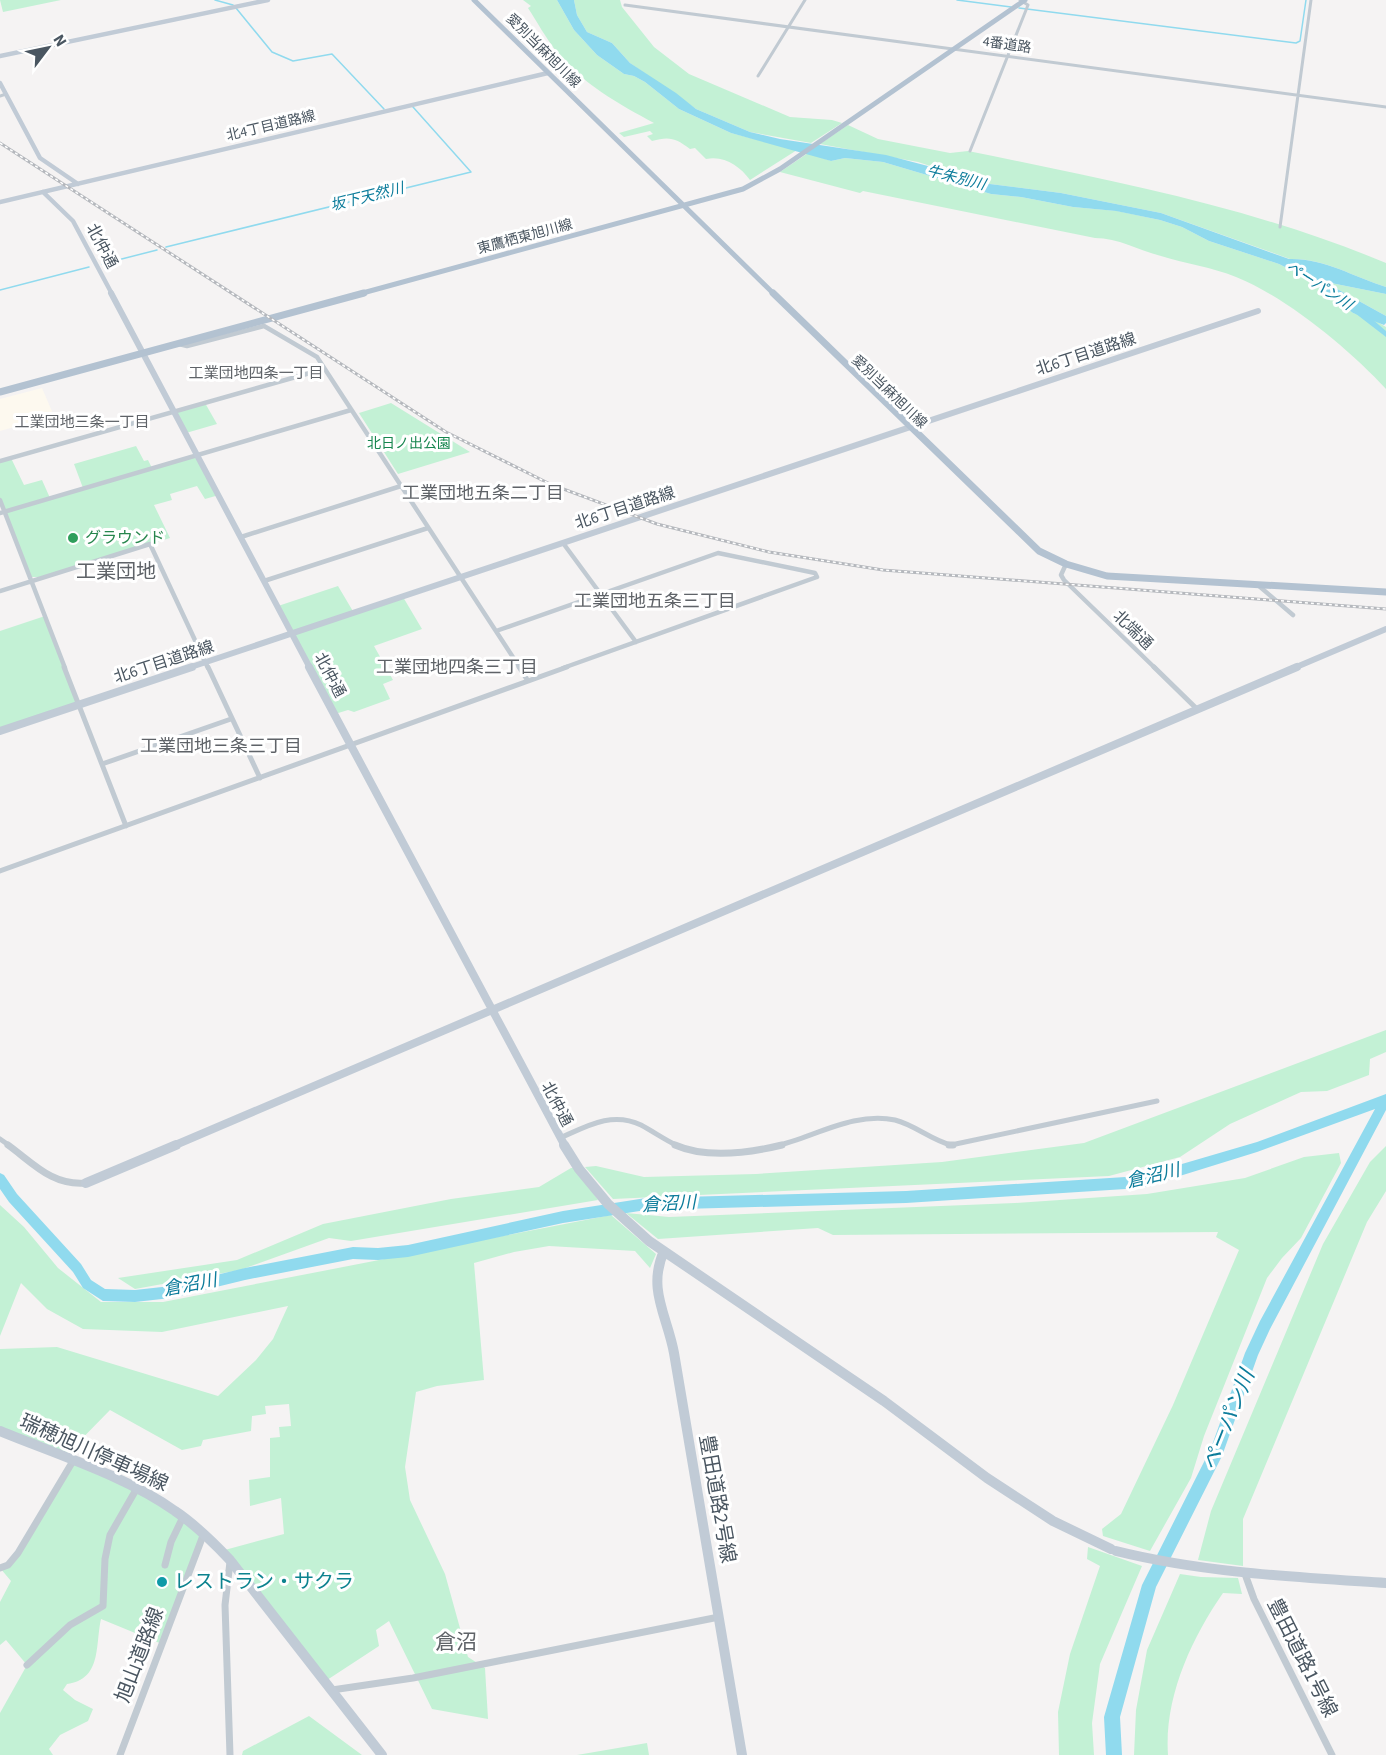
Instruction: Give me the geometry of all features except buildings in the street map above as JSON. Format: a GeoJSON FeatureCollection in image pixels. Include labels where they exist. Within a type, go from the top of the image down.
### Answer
{"type":"FeatureCollection","features":[{"type":"Feature","properties":{"kind":"main road","name":"愛別当麻旭川線"},"geometry":{"type":"LineString","coordinates":[[474,0],[909,428],[1039,551],[1066,564],[1107,576],[1386,592]]}},
{"type":"Feature","properties":{"kind":"main road","name":"東鷹栖東旭川線"},"geometry":{"type":"LineString","coordinates":[[0,391],[742,189],[783,165],[1022,0]]}},
{"type":"Feature","properties":{"kind":"main road","name":"東鷹栖東旭川線"},"geometry":{"type":"LineString","coordinates":[[143,352],[270,317]]}},
{"type":"Feature","properties":{"kind":"street"},"geometry":{"type":"LineString","coordinates":[[0,56],[268,0]]}},
{"type":"Feature","properties":{"kind":"street"},"geometry":{"type":"LineString","coordinates":[[758,76],[805,0]]}},
{"type":"Feature","properties":{"kind":"street"},"geometry":{"type":"LineString","coordinates":[[970,151],[1028,5],[1022,0]]}},
{"type":"Feature","properties":{"kind":"street"},"geometry":{"type":"LineString","coordinates":[[1280,227],[1311,0]]}},
{"type":"Feature","properties":{"kind":"street","name":"4番道路"},"geometry":{"type":"LineString","coordinates":[[625,5],[1386,107]]}},
{"type":"Feature","properties":{"kind":"street","name":"北4丁目道路線"},"geometry":{"type":"LineString","coordinates":[[0,202],[548,73]]}},
{"type":"Feature","properties":{"kind":"street"},"geometry":{"type":"LineString","coordinates":[[0,83],[3,95],[40,158],[78,184]]}},
{"type":"Feature","properties":{"kind":"street","name":"北仲通"},"geometry":{"type":"LineString","coordinates":[[43,192],[73,221],[560,1138],[586,1177],[608,1204],[664,1251],[875,1395],[987,1478],[1053,1521],[1114,1550],[1153,1561],[1200,1570],[1386,1583]]}},
{"type":"Feature","properties":{"kind":"street","name":"北6丁目道路線"},"geometry":{"type":"LineString","coordinates":[[0,731],[1258,311]]}},
{"type":"Feature","properties":{"kind":"street"},"geometry":{"type":"LineString","coordinates":[[177,344],[187,346],[264,326],[317,357],[528,681]]}},
{"type":"Feature","properties":{"kind":"street"},"geometry":{"type":"LineString","coordinates":[[0,461],[324,369]]}},
{"type":"Feature","properties":{"kind":"street"},"geometry":{"type":"LineString","coordinates":[[2,512],[351,410]]}},
{"type":"Feature","properties":{"kind":"street"},"geometry":{"type":"LineString","coordinates":[[241,537],[401,486]]}},
{"type":"Feature","properties":{"kind":"street"},"geometry":{"type":"LineString","coordinates":[[0,500],[2,512],[32,581],[126,826]]}},
{"type":"Feature","properties":{"kind":"street"},"geometry":{"type":"LineString","coordinates":[[264,580],[428,528]]}},
{"type":"Feature","properties":{"kind":"street"},"geometry":{"type":"LineString","coordinates":[[563,543],[636,642]]}},
{"type":"Feature","properties":{"kind":"street"},"geometry":{"type":"LineString","coordinates":[[0,591],[150,544],[260,778]]}},
{"type":"Feature","properties":{"kind":"street"},"geometry":{"type":"LineString","coordinates":[[0,872],[817,577],[815,573],[718,553],[496,631]]}},
{"type":"Feature","properties":{"kind":"street","name":"北端通"},"geometry":{"type":"LineString","coordinates":[[1066,564],[1061,575],[1065,580],[1198,710]]}},
{"type":"Feature","properties":{"kind":"street"},"geometry":{"type":"LineString","coordinates":[[1259,586],[1293,615]]}},
{"type":"Feature","properties":{"kind":"street"},"geometry":{"type":"LineString","coordinates":[[0,1139],[56,1182],[75,1186],[86,1183],[1386,629]]}},
{"type":"Feature","properties":{"kind":"street"},"geometry":{"type":"LineString","coordinates":[[102,764],[231,719]]}},
{"type":"Feature","properties":{"kind":"street"},"geometry":{"type":"LineString","coordinates":[[560,1138],[613,1118],[644,1127],[677,1146],[690,1150],[744,1151],[759,1150],[857,1121],[888,1119],[910,1125],[943,1144],[951,1145],[1157,1101]]}},
{"type":"Feature","properties":{"kind":"street","name":"豊田道路2号線"},"geometry":{"type":"LineString","coordinates":[[664,1251],[656,1271],[655,1288],[670,1338],[678,1376],[742,1755]]}},
{"type":"Feature","properties":{"kind":"street","name":"瑞穂旭川停車場線"},"geometry":{"type":"LineString","coordinates":[[0,1431],[136,1488],[204,1533],[230,1560],[382,1755]]}},
{"type":"Feature","properties":{"kind":"street"},"geometry":{"type":"LineString","coordinates":[[0,1568],[8,1565],[18,1553],[73,1461]]}},
{"type":"Feature","properties":{"kind":"street"},"geometry":{"type":"LineString","coordinates":[[27,1665],[70,1625],[103,1606],[105,1560],[110,1535],[136,1488]]}},
{"type":"Feature","properties":{"kind":"street"},"geometry":{"type":"LineString","coordinates":[[165,1565],[171,1542],[183,1517]]}},
{"type":"Feature","properties":{"kind":"street","name":"旭山道路線"},"geometry":{"type":"LineString","coordinates":[[120,1755],[204,1533]]}},
{"type":"Feature","properties":{"kind":"street"},"geometry":{"type":"LineString","coordinates":[[230,1560],[225,1605],[230,1755]]}},
{"type":"Feature","properties":{"kind":"street","name":"豊田道路1号線"},"geometry":{"type":"LineString","coordinates":[[1245,1574],[1254,1599],[1332,1755]]}},
{"type":"Feature","properties":{"kind":"street"},"geometry":{"type":"LineString","coordinates":[[331,1690],[413,1678],[719,1617]]}},
{"type":"Feature","properties":{"kind":"shaded area"},"geometry":{"type":"Polygon","coordinates":[[[42,388],[54,416],[0,431],[0,399],[42,388]]]}},
{"type":"Feature","properties":{"kind":"green space"},"geometry":{"type":"Polygon","coordinates":[[[0,0],[61,0],[3,12],[0,0]]]}},
{"type":"Feature","properties":{"kind":"green space"},"geometry":{"type":"Polygon","coordinates":[[[523,0],[557,0],[574,30],[597,55],[624,74],[645,82],[679,109],[731,133],[797,150],[750,180],[731,163],[713,158],[706,159],[695,148],[690,149],[676,140],[668,138],[652,141],[647,136],[653,134],[650,131],[624,137],[619,133],[654,123],[614,101],[577,74],[552,46],[528,8],[531,6],[523,0]]]}},
{"type":"Feature","properties":{"kind":"green space"},"geometry":{"type":"Polygon","coordinates":[[[574,0],[620,0],[622,7],[654,47],[689,74],[790,117],[832,120],[842,123],[811,143],[750,132],[696,109],[630,63],[612,43],[587,32],[577,15],[574,0]]]}},
{"type":"Feature","properties":{"kind":"green space"},"geometry":{"type":"Polygon","coordinates":[[[848,125],[878,139],[950,153],[968,151],[1127,184],[1284,226],[1386,263],[1386,287],[1327,265],[1290,259],[1161,213],[1061,193],[982,183],[918,162],[820,144],[848,125]]]}},
{"type":"Feature","properties":{"kind":"green space"},"geometry":{"type":"Polygon","coordinates":[[[808,153],[831,161],[845,158],[883,162],[991,194],[1073,207],[1117,211],[1160,220],[1182,227],[1209,241],[1279,264],[1305,277],[1353,313],[1371,318],[1386,327],[1386,389],[1354,357],[1296,311],[1275,297],[1236,277],[1112,240],[863,191],[860,193],[780,172],[808,153]]]}},
{"type":"Feature","properties":{"kind":"green space"},"geometry":{"type":"Polygon","coordinates":[[[1331,283],[1386,294],[1386,316],[1330,285],[1331,283]]]}},
{"type":"Feature","properties":{"kind":"green space"},"geometry":{"type":"Polygon","coordinates":[[[205,403],[217,424],[186,433],[175,412],[205,403]]]}},
{"type":"Feature","properties":{"kind":"green space","name":"北日ノ出公園"},"geometry":{"type":"Polygon","coordinates":[[[391,403],[470,452],[398,474],[359,413],[391,403]]]}},
{"type":"Feature","properties":{"kind":"green space"},"geometry":{"type":"Polygon","coordinates":[[[136,446],[144,461],[148,460],[152,468],[198,455],[219,495],[205,499],[197,486],[170,494],[172,500],[154,505],[170,538],[44,577],[30,577],[0,500],[0,461],[11,458],[24,485],[42,480],[50,498],[83,488],[74,464],[136,446]]]}},
{"type":"Feature","properties":{"kind":"green space"},"geometry":{"type":"Polygon","coordinates":[[[338,586],[354,613],[403,597],[422,629],[374,646],[393,680],[383,684],[390,699],[354,712],[348,710],[335,714],[278,606],[338,586]]]}},
{"type":"Feature","properties":{"kind":"green space"},"geometry":{"type":"Polygon","coordinates":[[[45,616],[79,704],[0,731],[0,631],[45,616]]]}},
{"type":"Feature","properties":{"kind":"green space"},"geometry":{"type":"Polygon","coordinates":[[[1386,1030],[1386,1052],[1370,1059],[1369,1075],[1327,1091],[1301,1092],[1230,1124],[1180,1157],[1109,1176],[613,1199],[585,1167],[596,1166],[644,1177],[756,1174],[942,1162],[1084,1143],[1386,1030]]]}},
{"type":"Feature","properties":{"kind":"green space"},"geometry":{"type":"Polygon","coordinates":[[[1386,1146],[1386,1191],[1367,1222],[1243,1519],[1243,1566],[1198,1560],[1211,1511],[1323,1244],[1370,1162],[1386,1146]]]}},
{"type":"Feature","properties":{"kind":"green space"},"geometry":{"type":"Polygon","coordinates":[[[1339,1153],[1341,1163],[1301,1238],[1267,1278],[1204,1436],[1191,1478],[1150,1551],[1103,1536],[1102,1529],[1121,1514],[1173,1405],[1239,1250],[1216,1237],[1218,1232],[833,1235],[818,1228],[658,1239],[626,1213],[669,1217],[1015,1203],[1147,1194],[1245,1178],[1304,1157],[1339,1153]]]}},
{"type":"Feature","properties":{"kind":"green space"},"geometry":{"type":"Polygon","coordinates":[[[571,1168],[576,1168],[598,1200],[351,1241],[329,1238],[240,1270],[135,1289],[118,1278],[237,1260],[323,1224],[451,1199],[539,1187],[571,1168]]]}},
{"type":"Feature","properties":{"kind":"green space"},"geometry":{"type":"Polygon","coordinates":[[[0,1205],[24,1227],[58,1268],[101,1302],[163,1302],[611,1215],[656,1254],[650,1268],[635,1251],[549,1246],[514,1252],[474,1263],[484,1380],[437,1386],[416,1392],[405,1467],[410,1500],[445,1574],[468,1657],[485,1668],[488,1719],[432,1709],[389,1621],[376,1630],[379,1646],[324,1682],[221,1551],[284,1534],[281,1498],[250,1506],[249,1480],[270,1477],[270,1438],[280,1437],[279,1427],[291,1426],[289,1404],[265,1406],[266,1414],[252,1416],[251,1431],[203,1440],[201,1446],[182,1450],[110,1410],[64,1457],[0,1431],[0,1349],[57,1347],[218,1396],[256,1360],[273,1339],[288,1306],[162,1332],[83,1329],[47,1309],[21,1283],[0,1336],[0,1205]]]}},
{"type":"Feature","properties":{"kind":"green space"},"geometry":{"type":"Polygon","coordinates":[[[73,1461],[137,1488],[204,1533],[162,1644],[101,1619],[92,1668],[86,1676],[67,1684],[63,1690],[75,1700],[93,1709],[88,1721],[60,1735],[49,1749],[53,1755],[0,1755],[0,1713],[27,1665],[6,1640],[0,1645],[0,1602],[11,1581],[0,1568],[8,1565],[73,1461]]]}},
{"type":"Feature","properties":{"kind":"green space"},"geometry":{"type":"Polygon","coordinates":[[[1088,1547],[1142,1566],[1100,1664],[1092,1723],[1094,1755],[1059,1755],[1058,1712],[1070,1654],[1100,1566],[1087,1559],[1088,1547]]]}},
{"type":"Feature","properties":{"kind":"green space"},"geometry":{"type":"Polygon","coordinates":[[[1180,1574],[1238,1578],[1242,1594],[1223,1593],[1190,1649],[1170,1712],[1168,1755],[1134,1755],[1136,1710],[1147,1650],[1180,1574]]]}},
{"type":"Feature","properties":{"kind":"green space"},"geometry":{"type":"Polygon","coordinates":[[[309,1716],[362,1755],[242,1755],[243,1751],[309,1716]]]}},
{"type":"Feature","properties":{"kind":"green space"},"geometry":{"type":"Polygon","coordinates":[[[647,1743],[649,1755],[577,1755],[647,1743]]]}},
{"type":"Feature","properties":{"kind":"water","name":"牛朱別川"},"geometry":{"type":"Polygon","coordinates":[[[557,0],[574,0],[577,15],[587,32],[612,43],[630,63],[696,109],[750,132],[780,139],[886,155],[966,176],[982,183],[1061,193],[1161,213],[1289,259],[1327,265],[1386,287],[1386,294],[1331,283],[1330,285],[1386,316],[1386,323],[1384,325],[1353,313],[1305,277],[1279,264],[1209,241],[1182,227],[1160,220],[1116,211],[1073,207],[991,194],[883,162],[845,158],[831,161],[731,133],[679,109],[645,82],[624,74],[597,55],[574,30],[557,0]]]}},
{"type":"Feature","properties":{"kind":"waterway","name":"坂下天然川"},"geometry":{"type":"LineString","coordinates":[[215,0],[233,5]]}},
{"type":"Feature","properties":{"kind":"waterway"},"geometry":{"type":"LineString","coordinates":[[957,0],[1011,7]]}},
{"type":"Feature","properties":{"kind":"waterway"},"geometry":{"type":"LineString","coordinates":[[1019,8],[1296,43],[1300,41],[1306,0]]}},
{"type":"Feature","properties":{"kind":"waterway","name":"坂下天然川"},"geometry":{"type":"LineString","coordinates":[[236,8],[272,52],[293,61],[332,54],[384,109]]}},
{"type":"Feature","properties":{"kind":"waterway","name":"坂下天然川"},"geometry":{"type":"LineString","coordinates":[[166,247],[471,172],[413,107]]}},
{"type":"Feature","properties":{"kind":"waterway","name":"坂下天然川"},"geometry":{"type":"LineString","coordinates":[[102,264],[157,250]]}},
{"type":"Feature","properties":{"kind":"waterway","name":"坂下天然川"},"geometry":{"type":"LineString","coordinates":[[0,290],[89,267]]}},
{"type":"Feature","properties":{"kind":"waterway","name":"ペーパン川"},"geometry":{"type":"LineString","coordinates":[[1354,308],[1386,335]]}},
{"type":"Feature","properties":{"kind":"waterway","name":"ペーパン川"},"geometry":{"type":"LineString","coordinates":[[1114,1755],[1112,1717],[1149,1585],[1217,1451],[1252,1353],[1265,1325],[1386,1099]]}},
{"type":"Feature","properties":{"kind":"waterway","name":"倉沼川"},"geometry":{"type":"LineString","coordinates":[[0,1179],[13,1198],[77,1268],[87,1284],[103,1295],[135,1296],[171,1292],[245,1274],[353,1253],[378,1254],[408,1251],[563,1217],[646,1204],[906,1197],[1141,1182],[1257,1147],[1384,1100]]}},
{"type":"Feature","properties":{"kind":"railway"},"geometry":{"type":"LineString","coordinates":[[0,143],[446,432],[550,484],[657,524],[769,552],[883,570],[1386,609]]}},
{"type":"Feature","properties":{"kind":"place","name":"グラウンド"},"geometry":{"type":"Point","coordinates":[73,538]}},
{"type":"Feature","properties":{"kind":"place","name":"レストラン・サクラ"},"geometry":{"type":"Point","coordinates":[162,1582]}},
{"type":"Feature","properties":{"kind":"district","name":"工業団地四条一丁目"},"geometry":{"type":"Point","coordinates":[256,373]}},
{"type":"Feature","properties":{"kind":"district","name":"工業団地三条一丁目"},"geometry":{"type":"Point","coordinates":[82,422]}},
{"type":"Feature","properties":{"kind":"district","name":"工業団地五条二丁目"},"geometry":{"type":"Point","coordinates":[483,493]}},
{"type":"Feature","properties":{"kind":"district","name":"工業団地"},"geometry":{"type":"Point","coordinates":[116,572]}},
{"type":"Feature","properties":{"kind":"district","name":"工業団地五条三丁目"},"geometry":{"type":"Point","coordinates":[655,601]}},
{"type":"Feature","properties":{"kind":"district","name":"工業団地四条三丁目"},"geometry":{"type":"Point","coordinates":[457,667]}},
{"type":"Feature","properties":{"kind":"district","name":"工業団地三条三丁目"},"geometry":{"type":"Point","coordinates":[221,746]}},
{"type":"Feature","properties":{"kind":"district","name":"倉沼"},"geometry":{"type":"Point","coordinates":[456,1642]}}]}
